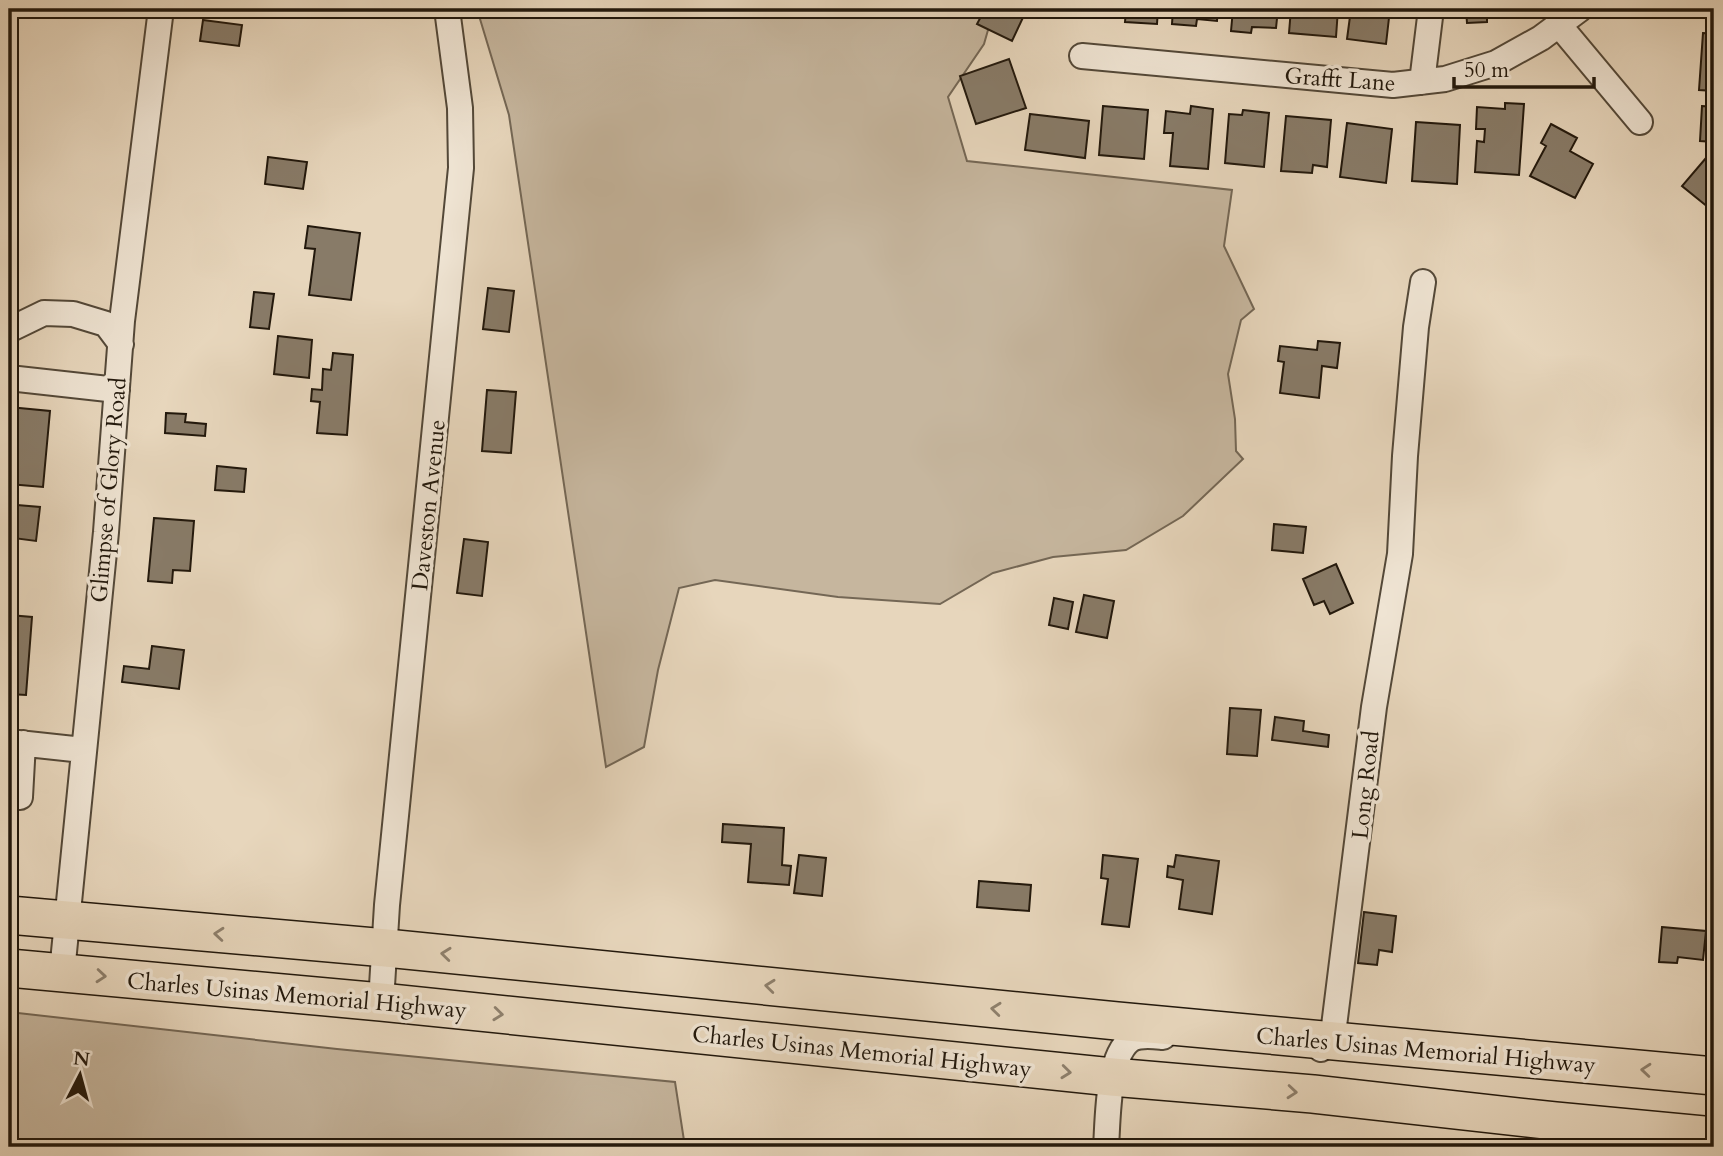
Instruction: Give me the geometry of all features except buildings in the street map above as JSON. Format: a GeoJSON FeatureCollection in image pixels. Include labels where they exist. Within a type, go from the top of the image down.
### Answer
{"type":"FeatureCollection","features":[{"type":"Feature","properties":{"kind":"highway","name":"Charles Usinas Memorial Highway"},"geometry":{"type":"LineString","coordinates":[[9,915],[386,948],[1332,1042],[1714,1076]]}},
{"type":"Feature","properties":{"kind":"highway","name":"Charles Usinas Memorial Highway"},"geometry":{"type":"LineString","coordinates":[[9,968],[381,1002],[1714,1136]]}},
{"type":"Feature","properties":{"kind":"street","name":"Glimpse of Glory Road"},"geometry":{"type":"LineString","coordinates":[[62,972],[106,533],[122,321],[161,9]]}},
{"type":"Feature","properties":{"kind":"street","name":"Daveston Avenue"},"geometry":{"type":"LineString","coordinates":[[381,1002],[387,905],[461,168],[460,108],[447,9]]}},
{"type":"Feature","properties":{"kind":"street"},"geometry":{"type":"LineString","coordinates":[[1422,82],[1431,9]]}},
{"type":"Feature","properties":{"kind":"street","name":"Grafft Lane"},"geometry":{"type":"LineString","coordinates":[[1082,56],[1392,85],[1445,79],[1496,63],[1541,38],[1580,9]]}},
{"type":"Feature","properties":{"kind":"street"},"geometry":{"type":"LineString","coordinates":[[1559,25],[1640,122]]}},
{"type":"Feature","properties":{"kind":"street","name":"Long Road"},"geometry":{"type":"LineString","coordinates":[[1332,1042],[1374,706],[1400,554],[1416,327],[1423,282]]}},
{"type":"Feature","properties":{"kind":"street"},"geometry":{"type":"LineString","coordinates":[[9,330],[44,313],[73,314],[106,324],[121,344]]}},
{"type":"Feature","properties":{"kind":"street"},"geometry":{"type":"LineString","coordinates":[[9,378],[117,390]]}},
{"type":"Feature","properties":{"kind":"street"},"geometry":{"type":"LineString","coordinates":[[9,795],[20,797],[16,742],[83,750]]}},
{"type":"Feature","properties":{"kind":"street"},"geometry":{"type":"LineString","coordinates":[[1106,1147],[1112,1077],[1121,1051],[1131,1039],[1149,1035],[1319,1051],[1332,1042]]}},
{"type":"Feature","properties":{"kind":"shaded area"},"geometry":{"type":"Polygon","coordinates":[[[477,9],[994,9],[984,44],[948,97],[967,161],[1232,190],[1224,246],[1254,309],[1241,320],[1228,374],[1235,419],[1236,451],[1243,459],[1183,516],[1126,550],[1053,557],[993,573],[940,604],[838,597],[715,580],[679,588],[658,670],[644,747],[606,767],[509,115],[477,9]]]}},
{"type":"Feature","properties":{"kind":"shaded area"},"geometry":{"type":"Polygon","coordinates":[[[9,1012],[337,1049],[675,1082],[685,1147],[9,1147],[9,1012]]]}}]}
